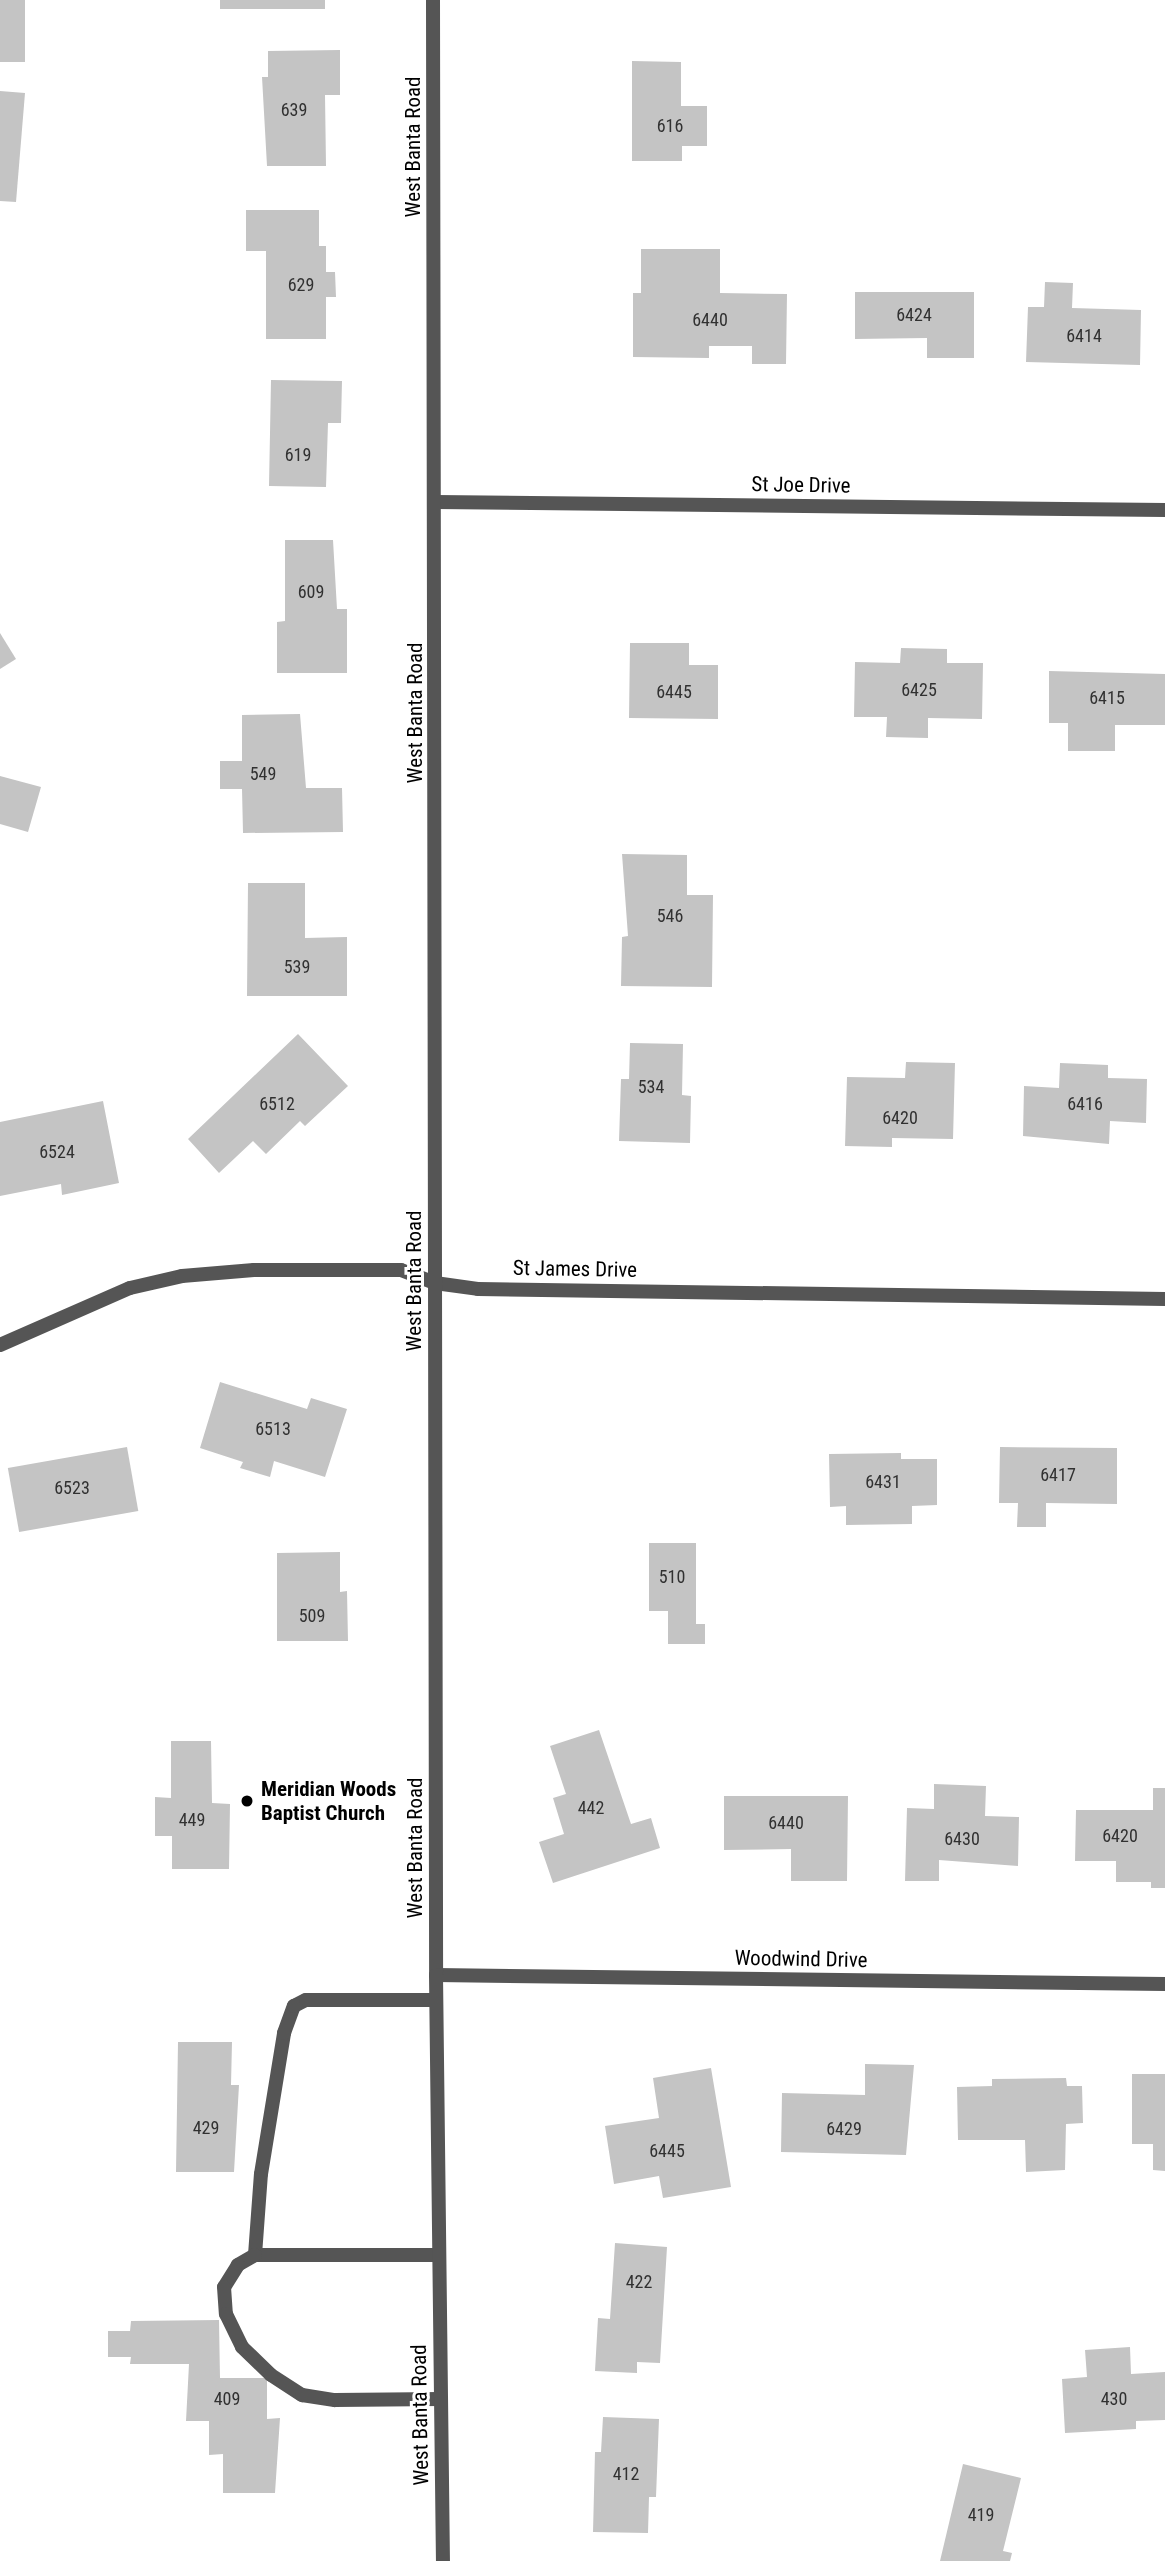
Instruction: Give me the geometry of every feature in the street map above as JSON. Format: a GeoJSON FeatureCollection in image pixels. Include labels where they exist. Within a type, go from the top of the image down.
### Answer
{"type":"FeatureCollection","features":[{"type":"Feature","properties":{"kind":"street","name":"West Banta Road"},"geometry":{"type":"LineString","coordinates":[[433,0],[436,502],[436,2000],[443,2561]]}},
{"type":"Feature","properties":{"kind":"street","name":"St Joe Drive"},"geometry":{"type":"LineString","coordinates":[[436,502],[1165,510]]}},
{"type":"Feature","properties":{"kind":"street","name":"St James Drive"},"geometry":{"type":"LineString","coordinates":[[0,1345],[130,1288],[182,1276],[254,1270],[401,1270],[435,1283],[478,1289],[1165,1299]]}},
{"type":"Feature","properties":{"kind":"street","name":"Woodwind Drive"},"geometry":{"type":"LineString","coordinates":[[436,1975],[1165,1984]]}},
{"type":"Feature","properties":{"kind":"street"},"geometry":{"type":"LineString","coordinates":[[255,2255],[261,2174],[284,2033],[294,2006],[306,2000],[436,2000]]}},
{"type":"Feature","properties":{"kind":"street"},"geometry":{"type":"LineString","coordinates":[[439,2255],[255,2255],[238,2265],[224,2287],[226,2314],[242,2347],[271,2375],[302,2395],[335,2400],[441,2399]]}},
{"type":"Feature","properties":{"kind":"building"},"geometry":{"type":"Polygon","coordinates":[[[0,0],[25,0],[25,62],[0,62],[0,0]]]}},
{"type":"Feature","properties":{"kind":"building"},"geometry":{"type":"Polygon","coordinates":[[[220,0],[325,0],[325,9],[220,9],[220,0]]]}},
{"type":"Feature","properties":{"kind":"building"},"geometry":{"type":"Polygon","coordinates":[[[340,50],[340,95],[325,95],[326,166],[267,166],[262,77],[268,77],[268,51],[340,50]]]}},
{"type":"Feature","properties":{"kind":"building"},"geometry":{"type":"Polygon","coordinates":[[[632,61],[681,62],[681,106],[707,106],[707,146],[682,146],[682,161],[632,161],[632,61]]]}},
{"type":"Feature","properties":{"kind":"building"},"geometry":{"type":"Polygon","coordinates":[[[0,91],[25,93],[16,202],[0,201],[0,91]]]}},
{"type":"Feature","properties":{"kind":"building"},"geometry":{"type":"Polygon","coordinates":[[[246,210],[319,210],[319,246],[326,246],[326,272],[335,272],[336,297],[326,297],[326,339],[266,339],[266,251],[246,251],[246,210]]]}},
{"type":"Feature","properties":{"kind":"building"},"geometry":{"type":"Polygon","coordinates":[[[641,249],[720,249],[720,293],[787,294],[786,364],[752,364],[752,346],[709,346],[709,358],[633,357],[633,293],[641,293],[641,249]]]}},
{"type":"Feature","properties":{"kind":"building"},"geometry":{"type":"Polygon","coordinates":[[[1045,282],[1073,283],[1072,308],[1141,310],[1140,365],[1026,362],[1028,307],[1044,307],[1045,282]]]}},
{"type":"Feature","properties":{"kind":"building"},"geometry":{"type":"Polygon","coordinates":[[[855,292],[974,292],[974,358],[927,358],[927,338],[855,339],[855,292]]]}},
{"type":"Feature","properties":{"kind":"building"},"geometry":{"type":"Polygon","coordinates":[[[271,380],[342,381],[341,423],[328,423],[326,487],[269,486],[271,380]]]}},
{"type":"Feature","properties":{"kind":"building"},"geometry":{"type":"Polygon","coordinates":[[[285,540],[333,540],[337,609],[347,609],[347,673],[277,673],[277,622],[285,621],[285,540]]]}},
{"type":"Feature","properties":{"kind":"building"},"geometry":{"type":"Polygon","coordinates":[[[0,633],[16,659],[0,669],[0,633]]]}},
{"type":"Feature","properties":{"kind":"building"},"geometry":{"type":"Polygon","coordinates":[[[630,643],[689,643],[689,665],[718,665],[718,719],[629,718],[630,643]]]}},
{"type":"Feature","properties":{"kind":"building"},"geometry":{"type":"Polygon","coordinates":[[[901,648],[947,649],[947,663],[983,663],[982,719],[928,718],[928,738],[886,737],[887,717],[854,717],[855,662],[900,663],[901,648]]]}},
{"type":"Feature","properties":{"kind":"building"},"geometry":{"type":"Polygon","coordinates":[[[1049,671],[1165,674],[1165,725],[1115,725],[1115,751],[1068,751],[1068,723],[1049,723],[1049,671]]]}},
{"type":"Feature","properties":{"kind":"building"},"geometry":{"type":"Polygon","coordinates":[[[300,714],[306,788],[342,788],[343,832],[243,833],[242,789],[220,789],[220,761],[242,761],[242,715],[300,714]]]}},
{"type":"Feature","properties":{"kind":"building"},"geometry":{"type":"Polygon","coordinates":[[[0,776],[41,787],[28,832],[0,824],[0,776]]]}},
{"type":"Feature","properties":{"kind":"building"},"geometry":{"type":"Polygon","coordinates":[[[622,854],[687,855],[687,895],[713,895],[712,987],[621,986],[622,937],[628,936],[622,854]]]}},
{"type":"Feature","properties":{"kind":"building"},"geometry":{"type":"Polygon","coordinates":[[[248,883],[305,883],[305,938],[347,937],[347,996],[247,996],[248,883]]]}},
{"type":"Feature","properties":{"kind":"building"},"geometry":{"type":"Polygon","coordinates":[[[298,1034],[348,1086],[305,1126],[300,1121],[266,1154],[253,1141],[219,1173],[188,1139],[298,1034]]]}},
{"type":"Feature","properties":{"kind":"building"},"geometry":{"type":"Polygon","coordinates":[[[630,1043],[683,1044],[682,1095],[691,1096],[690,1143],[619,1141],[621,1079],[629,1079],[630,1043]]]}},
{"type":"Feature","properties":{"kind":"building"},"geometry":{"type":"Polygon","coordinates":[[[906,1062],[955,1063],[953,1139],[892,1138],[892,1147],[845,1146],[847,1077],[905,1078],[906,1062]]]}},
{"type":"Feature","properties":{"kind":"building"},"geometry":{"type":"Polygon","coordinates":[[[1060,1063],[1108,1065],[1108,1078],[1147,1079],[1146,1123],[1110,1121],[1109,1144],[1023,1136],[1024,1086],[1059,1088],[1060,1063]]]}},
{"type":"Feature","properties":{"kind":"building"},"geometry":{"type":"Polygon","coordinates":[[[103,1101],[119,1183],[62,1195],[61,1184],[0,1196],[0,1122],[103,1101]]]}},
{"type":"Feature","properties":{"kind":"building"},"geometry":{"type":"Polygon","coordinates":[[[220,1382],[307,1409],[311,1398],[347,1409],[325,1477],[274,1461],[270,1477],[240,1468],[243,1462],[200,1448],[220,1382]]]}},
{"type":"Feature","properties":{"kind":"building"},"geometry":{"type":"Polygon","coordinates":[[[127,1447],[138,1511],[19,1532],[8,1468],[127,1447]]]}},
{"type":"Feature","properties":{"kind":"building"},"geometry":{"type":"Polygon","coordinates":[[[1000,1447],[1117,1448],[1117,1504],[1046,1503],[1046,1527],[1017,1527],[1018,1503],[999,1503],[1000,1447]]]}},
{"type":"Feature","properties":{"kind":"building"},"geometry":{"type":"Polygon","coordinates":[[[901,1453],[901,1459],[937,1459],[937,1505],[912,1506],[912,1524],[846,1525],[846,1506],[830,1507],[829,1454],[901,1453]]]}},
{"type":"Feature","properties":{"kind":"building"},"geometry":{"type":"Polygon","coordinates":[[[649,1543],[696,1543],[696,1624],[705,1624],[705,1644],[668,1644],[668,1611],[649,1611],[649,1543]]]}},
{"type":"Feature","properties":{"kind":"building"},"geometry":{"type":"Polygon","coordinates":[[[340,1552],[340,1592],[347,1591],[348,1641],[277,1641],[277,1553],[340,1552]]]}},
{"type":"Feature","properties":{"kind":"building"},"geometry":{"type":"Polygon","coordinates":[[[599,1730],[631,1824],[651,1818],[660,1848],[553,1883],[539,1842],[564,1834],[553,1798],[566,1794],[550,1746],[599,1730]]]}},
{"type":"Feature","properties":{"kind":"building"},"geometry":{"type":"Polygon","coordinates":[[[171,1741],[211,1741],[212,1803],[230,1804],[229,1869],[172,1869],[172,1836],[155,1836],[155,1797],[171,1798],[171,1741]]]}},
{"type":"Feature","properties":{"kind":"building"},"geometry":{"type":"Polygon","coordinates":[[[934,1784],[986,1786],[985,1816],[1019,1817],[1018,1866],[939,1860],[939,1881],[905,1881],[907,1808],[934,1809],[934,1784]]]}},
{"type":"Feature","properties":{"kind":"building"},"geometry":{"type":"Polygon","coordinates":[[[1153,1788],[1165,1788],[1165,1888],[1151,1888],[1151,1882],[1116,1882],[1116,1861],[1075,1861],[1076,1810],[1153,1810],[1153,1788]]]}},
{"type":"Feature","properties":{"kind":"building"},"geometry":{"type":"Polygon","coordinates":[[[724,1796],[848,1796],[847,1881],[791,1881],[791,1849],[724,1850],[724,1796]]]}},
{"type":"Feature","properties":{"kind":"building"},"geometry":{"type":"Polygon","coordinates":[[[178,2042],[232,2042],[231,2085],[239,2085],[234,2172],[176,2172],[178,2042]]]}},
{"type":"Feature","properties":{"kind":"building"},"geometry":{"type":"Polygon","coordinates":[[[865,2064],[914,2065],[906,2155],[781,2152],[782,2093],[865,2095],[865,2064]]]}},
{"type":"Feature","properties":{"kind":"building"},"geometry":{"type":"Polygon","coordinates":[[[711,2068],[731,2187],[663,2198],[659,2176],[614,2184],[605,2126],[659,2118],[653,2078],[711,2068]]]}},
{"type":"Feature","properties":{"kind":"building"},"geometry":{"type":"Polygon","coordinates":[[[1132,2074],[1165,2074],[1165,2171],[1153,2170],[1153,2144],[1132,2144],[1132,2074]]]}},
{"type":"Feature","properties":{"kind":"building"},"geometry":{"type":"Polygon","coordinates":[[[1066,2078],[1067,2086],[1082,2086],[1083,2123],[1066,2124],[1065,2170],[1026,2172],[1025,2140],[958,2140],[957,2087],[992,2086],[992,2079],[1066,2078]]]}},
{"type":"Feature","properties":{"kind":"building"},"geometry":{"type":"Polygon","coordinates":[[[615,2243],[667,2247],[660,2363],[637,2362],[637,2373],[595,2371],[598,2318],[610,2319],[615,2243]]]}},
{"type":"Feature","properties":{"kind":"building"},"geometry":{"type":"Polygon","coordinates":[[[219,2320],[220,2378],[267,2378],[267,2419],[280,2418],[275,2493],[223,2493],[223,2454],[209,2455],[209,2421],[186,2421],[189,2364],[130,2364],[131,2357],[108,2357],[108,2331],[130,2331],[131,2321],[219,2320]]]}},
{"type":"Feature","properties":{"kind":"building"},"geometry":{"type":"Polygon","coordinates":[[[1130,2347],[1131,2374],[1165,2372],[1165,2420],[1136,2421],[1136,2429],[1065,2433],[1062,2379],[1087,2377],[1085,2350],[1130,2347]]]}},
{"type":"Feature","properties":{"kind":"building"},"geometry":{"type":"Polygon","coordinates":[[[603,2417],[659,2419],[656,2497],[649,2497],[648,2533],[593,2532],[595,2452],[601,2452],[603,2417]]]}},
{"type":"Feature","properties":{"kind":"building"},"geometry":{"type":"Polygon","coordinates":[[[963,2464],[1021,2478],[1003,2551],[1012,2553],[1010,2561],[940,2561],[963,2464]]]}},
{"type":"Feature","properties":{"kind":"place","name":"Meridian Woods Baptist Church"},"geometry":{"type":"Point","coordinates":[247,1801]}}]}
